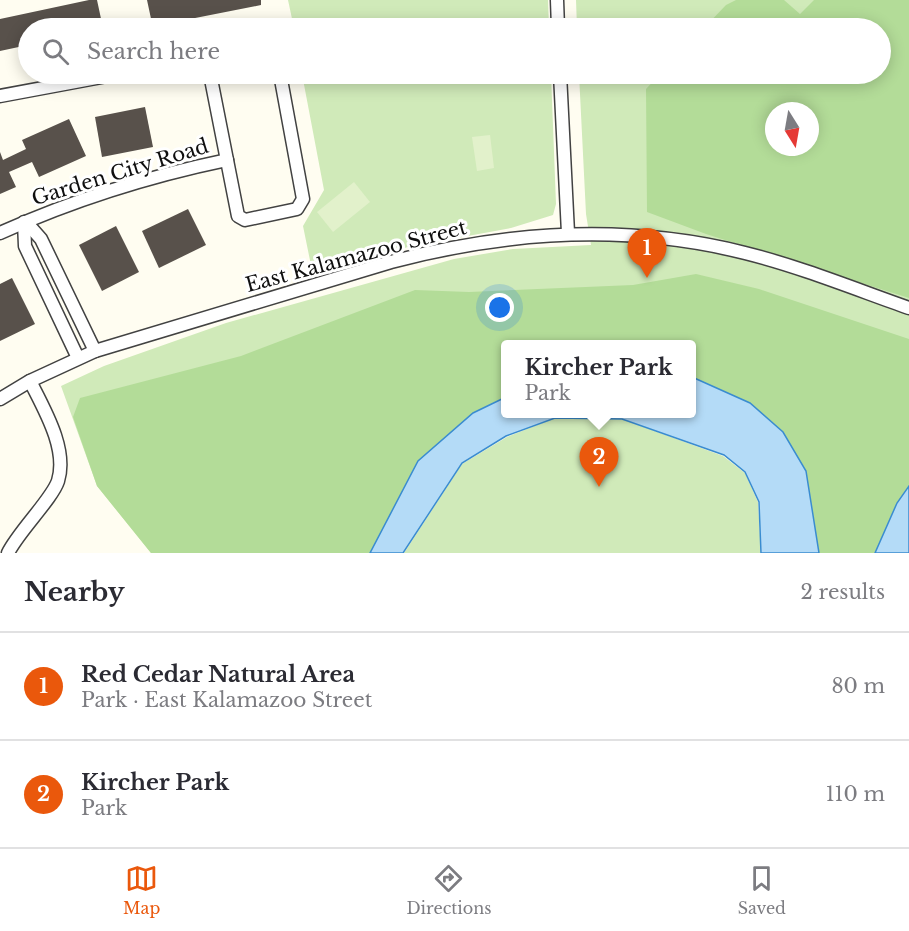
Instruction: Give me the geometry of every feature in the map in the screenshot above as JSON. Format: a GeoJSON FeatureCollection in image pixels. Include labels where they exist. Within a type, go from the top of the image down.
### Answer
{"type":"FeatureCollection","features":[{"type":"Feature","properties":{"kind":"street"},"geometry":{"type":"LineString","coordinates":[[557,0],[558,18]]}},
{"type":"Feature","properties":{"kind":"street"},"geometry":{"type":"LineString","coordinates":[[0,96],[64,84]]}},
{"type":"Feature","properties":{"kind":"street"},"geometry":{"type":"LineString","coordinates":[[212,84],[240,219],[297,209],[303,199],[282,84]]}},
{"type":"Feature","properties":{"kind":"street"},"geometry":{"type":"LineString","coordinates":[[561,84],[568,233]]}},
{"type":"Feature","properties":{"kind":"street","name":"Garden City Road"},"geometry":{"type":"LineString","coordinates":[[0,233],[25,222],[190,168],[227,160]]}},
{"type":"Feature","properties":{"kind":"street","name":"Garden City Road"},"geometry":{"type":"LineString","coordinates":[[25,222],[41,239],[95,351]]}},
{"type":"Feature","properties":{"kind":"street","name":"Garden City Road"},"geometry":{"type":"LineString","coordinates":[[25,222],[25,246],[78,358]]}},
{"type":"Feature","properties":{"kind":"street","name":"East Kalamazoo Street"},"geometry":{"type":"LineString","coordinates":[[0,399],[30,381],[95,351],[436,250],[502,238],[568,233],[666,239],[745,253],[909,308]]}},
{"type":"Feature","properties":{"kind":"street"},"geometry":{"type":"LineString","coordinates":[[8,553],[58,483],[60,465],[57,444],[30,381]]}},
{"type":"Feature","properties":{"kind":"green space"},"geometry":{"type":"Polygon","coordinates":[[[288,0],[548,0],[549,18],[292,18],[288,0]]]}},
{"type":"Feature","properties":{"kind":"green space"},"geometry":{"type":"Polygon","coordinates":[[[576,0],[909,0],[909,486],[897,503],[875,553],[819,553],[806,472],[696,380],[696,340],[501,340],[501,399],[473,413],[370,553],[151,553],[97,486],[61,386],[104,366],[226,323],[454,259],[513,249],[591,245],[586,214],[580,84],[891,84],[891,18],[577,18],[576,0]]]}},
{"type":"Feature","properties":{"kind":"green space"},"geometry":{"type":"Polygon","coordinates":[[[736,0],[784,0],[800,14],[814,0],[909,0],[909,298],[706,234],[647,212],[646,89],[651,84],[891,84],[891,18],[714,18],[726,5],[736,0]]]}},
{"type":"Feature","properties":{"kind":"green space"},"geometry":{"type":"Polygon","coordinates":[[[304,84],[551,84],[556,204],[553,215],[511,228],[408,247],[313,275],[303,226],[324,190],[304,84]]]}},
{"type":"Feature","properties":{"kind":"green space"},"geometry":{"type":"Polygon","coordinates":[[[490,135],[494,168],[477,171],[472,137],[490,135]]]}},
{"type":"Feature","properties":{"kind":"green space"},"geometry":{"type":"Polygon","coordinates":[[[354,182],[370,202],[333,232],[317,212],[354,182]]]}},
{"type":"Feature","properties":{"kind":"green space"},"geometry":{"type":"Polygon","coordinates":[[[696,274],[759,289],[909,339],[909,486],[897,503],[875,553],[819,553],[806,472],[696,380],[696,340],[501,340],[501,399],[473,413],[370,553],[151,553],[97,486],[73,417],[80,398],[241,356],[415,290],[469,292],[633,285],[696,274]]]}},
{"type":"Feature","properties":{"kind":"green space"},"geometry":{"type":"Polygon","coordinates":[[[555,418],[622,419],[723,456],[745,473],[758,502],[761,553],[404,553],[462,464],[507,437],[555,418]]]}},
{"type":"Feature","properties":{"kind":"water"},"geometry":{"type":"Polygon","coordinates":[[[696,379],[750,403],[783,432],[806,471],[819,553],[761,553],[759,502],[745,472],[724,455],[622,419],[555,418],[696,418],[696,379]]]}},
{"type":"Feature","properties":{"kind":"water"},"geometry":{"type":"Polygon","coordinates":[[[501,399],[501,418],[555,418],[506,436],[462,463],[403,553],[370,553],[418,461],[473,413],[501,399]]]}},
{"type":"Feature","properties":{"kind":"water"},"geometry":{"type":"Polygon","coordinates":[[[909,486],[909,553],[875,553],[897,503],[909,486]]]}},
{"type":"Feature","properties":{"kind":"building"},"geometry":{"type":"Polygon","coordinates":[[[89,0],[97,0],[101,18],[18,18],[18,47],[0,51],[0,19],[89,0]]]}},
{"type":"Feature","properties":{"kind":"building"},"geometry":{"type":"Polygon","coordinates":[[[147,0],[261,0],[261,5],[195,18],[151,18],[147,0]]]}},
{"type":"Feature","properties":{"kind":"building"},"geometry":{"type":"Polygon","coordinates":[[[145,107],[153,147],[102,157],[95,117],[145,107]]]}},
{"type":"Feature","properties":{"kind":"building"},"geometry":{"type":"Polygon","coordinates":[[[69,119],[86,156],[39,177],[32,162],[9,172],[16,187],[0,194],[0,152],[3,160],[26,149],[22,140],[69,119]]]}},
{"type":"Feature","properties":{"kind":"building"},"geometry":{"type":"Polygon","coordinates":[[[188,209],[206,245],[159,268],[142,231],[188,209]]]}},
{"type":"Feature","properties":{"kind":"building"},"geometry":{"type":"Polygon","coordinates":[[[116,226],[139,272],[102,291],[79,245],[116,226]]]}},
{"type":"Feature","properties":{"kind":"building"},"geometry":{"type":"Polygon","coordinates":[[[12,278],[35,324],[0,341],[0,284],[12,278]]]}},
{"type":"Feature","properties":{"kind":"place","name":"Red Cedar Natural Area"},"geometry":{"type":"Point","coordinates":[647,278]}},
{"type":"Feature","properties":{"kind":"place","name":"Kircher Park"},"geometry":{"type":"Point","coordinates":[599,487]}}]}
